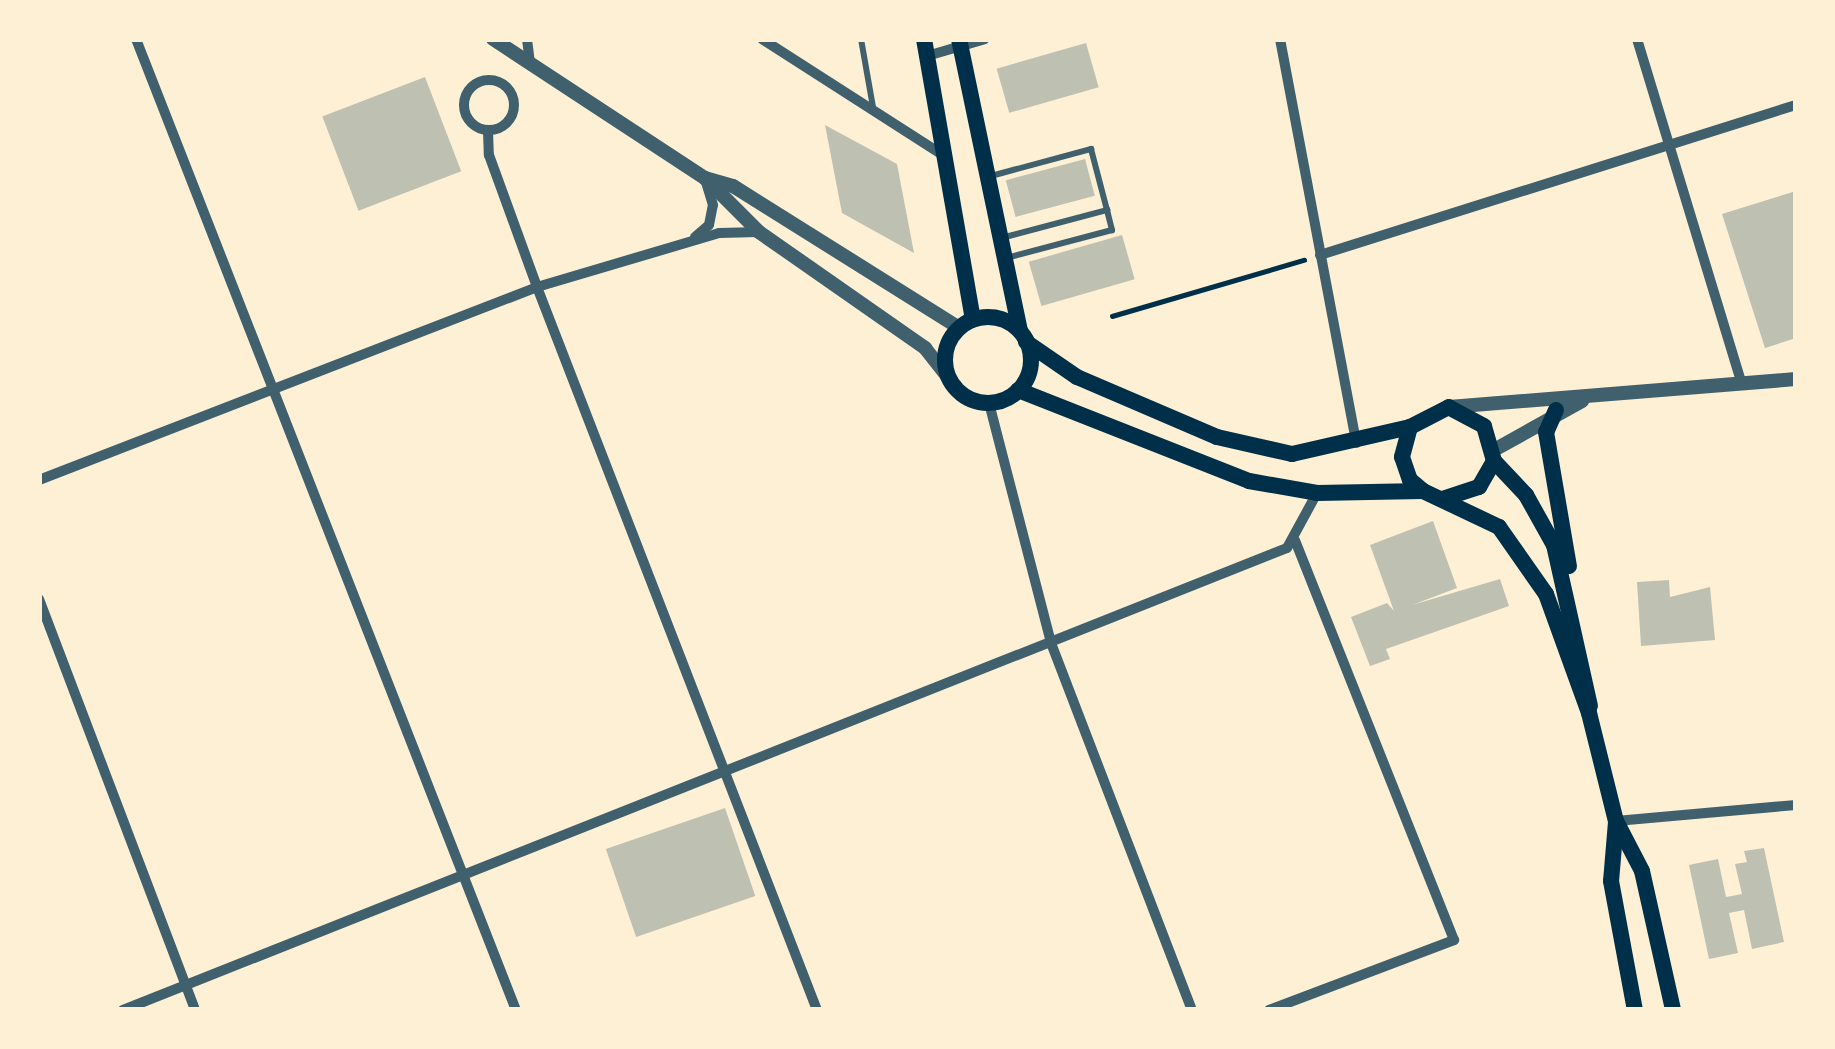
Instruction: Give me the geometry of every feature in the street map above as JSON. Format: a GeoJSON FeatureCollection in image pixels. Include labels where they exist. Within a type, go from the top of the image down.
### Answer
{"type":"FeatureCollection","features":[{"type":"Feature","properties":{"kind":"main road"},"geometry":{"type":"LineString","coordinates":[[925,48],[947,158],[966,324],[946,353],[951,381],[989,403],[1018,390],[1030,367],[1000,260],[960,43]]}},
{"type":"Feature","properties":{"kind":"main road"},"geometry":{"type":"LineString","coordinates":[[966,324],[998,318],[1077,377],[1217,437],[1292,454],[1410,427],[1449,407],[1474,416],[1494,456],[1526,495],[1554,545],[1574,621]]}},
{"type":"Feature","properties":{"kind":"main road"},"geometry":{"type":"LineString","coordinates":[[1018,390],[1218,471],[1317,494],[1423,491],[1481,516],[1519,547],[1546,594],[1589,713]]}},
{"type":"Feature","properties":{"kind":"main road"},"geometry":{"type":"LineString","coordinates":[[1556,410],[1546,432],[1589,713],[1616,821],[1642,871],[1673,1010]]}},
{"type":"Feature","properties":{"kind":"main road"},"geometry":{"type":"LineString","coordinates":[[1410,427],[1402,458],[1423,491]]}},
{"type":"Feature","properties":{"kind":"main road"},"geometry":{"type":"LineString","coordinates":[[1442,499],[1479,487],[1494,456]]}},
{"type":"Feature","properties":{"kind":"main road"},"geometry":{"type":"LineString","coordinates":[[1616,821],[1611,881],[1635,1010]]}},
{"type":"Feature","properties":{"kind":"street"},"geometry":{"type":"LineString","coordinates":[[136,39],[516,1010]]}},
{"type":"Feature","properties":{"kind":"street"},"geometry":{"type":"LineString","coordinates":[[493,39],[705,178],[760,232],[925,348],[951,381]]}},
{"type":"Feature","properties":{"kind":"street"},"geometry":{"type":"LineString","coordinates":[[527,39],[530,63]]}},
{"type":"Feature","properties":{"kind":"street"},"geometry":{"type":"LineString","coordinates":[[762,39],[947,158]]}},
{"type":"Feature","properties":{"kind":"street"},"geometry":{"type":"LineString","coordinates":[[925,48],[985,39]]}},
{"type":"Feature","properties":{"kind":"street"},"geometry":{"type":"LineString","coordinates":[[1280,39],[1356,442]]}},
{"type":"Feature","properties":{"kind":"street"},"geometry":{"type":"LineString","coordinates":[[1637,39],[1742,384]]}},
{"type":"Feature","properties":{"kind":"street"},"geometry":{"type":"LineString","coordinates":[[488,131],[510,119],[514,102],[506,87],[482,81],[465,97],[464,112],[488,131],[489,154],[538,287],[817,1010]]}},
{"type":"Feature","properties":{"kind":"street"},"geometry":{"type":"LineString","coordinates":[[1321,254],[1796,105]]}},
{"type":"Feature","properties":{"kind":"street"},"geometry":{"type":"LineString","coordinates":[[688,243],[709,225],[705,178]]}},
{"type":"Feature","properties":{"kind":"street"},"geometry":{"type":"LineString","coordinates":[[705,178],[733,185],[966,324]]}},
{"type":"Feature","properties":{"kind":"street"},"geometry":{"type":"LineString","coordinates":[[39,480],[538,287],[688,243],[760,232]]}},
{"type":"Feature","properties":{"kind":"street"},"geometry":{"type":"LineString","coordinates":[[1449,407],[1796,380]]}},
{"type":"Feature","properties":{"kind":"street"},"geometry":{"type":"LineString","coordinates":[[1494,456],[1556,410],[1593,398]]}},
{"type":"Feature","properties":{"kind":"street"},"geometry":{"type":"LineString","coordinates":[[989,403],[1051,643],[1192,1010]]}},
{"type":"Feature","properties":{"kind":"street"},"geometry":{"type":"LineString","coordinates":[[1270,1010],[1454,940],[1295,541],[1305,506],[1317,494]]}},
{"type":"Feature","properties":{"kind":"street"},"geometry":{"type":"LineString","coordinates":[[123,1010],[460,872],[1051,643],[1295,541]]}},
{"type":"Feature","properties":{"kind":"street"},"geometry":{"type":"LineString","coordinates":[[39,598],[195,1010]]}},
{"type":"Feature","properties":{"kind":"street"},"geometry":{"type":"LineString","coordinates":[[1616,821],[1796,805]]}},
{"type":"Feature","properties":{"kind":"lane"},"geometry":{"type":"LineString","coordinates":[[861,39],[873,110]]}},
{"type":"Feature","properties":{"kind":"lane"},"geometry":{"type":"LineString","coordinates":[[984,178],[1091,149],[1112,230],[1000,260]]}},
{"type":"Feature","properties":{"kind":"lane"},"geometry":{"type":"LineString","coordinates":[[996,239],[1107,210]]}},
{"type":"Feature","properties":{"kind":"path"},"geometry":{"type":"LineString","coordinates":[[1112,316],[1321,254]]}},
{"type":"Feature","properties":{"kind":"building"},"geometry":{"type":"Polygon","coordinates":[[[1086,43],[1099,87],[1009,113],[997,69],[1086,43]]]}},
{"type":"Feature","properties":{"kind":"building"},"geometry":{"type":"Polygon","coordinates":[[[425,77],[461,171],[359,211],[322,116],[425,77]]]}},
{"type":"Feature","properties":{"kind":"building"},"geometry":{"type":"Polygon","coordinates":[[[825,125],[897,164],[914,253],[842,213],[825,125]]]}},
{"type":"Feature","properties":{"kind":"building"},"geometry":{"type":"Polygon","coordinates":[[[1085,159],[1095,196],[1016,217],[1006,180],[1085,159]]]}},
{"type":"Feature","properties":{"kind":"building"},"geometry":{"type":"Polygon","coordinates":[[[1796,191],[1796,338],[1765,348],[1722,214],[1796,191]]]}},
{"type":"Feature","properties":{"kind":"building"},"geometry":{"type":"Polygon","coordinates":[[[1122,235],[1135,279],[1041,306],[1029,262],[1122,235]]]}},
{"type":"Feature","properties":{"kind":"building"},"geometry":{"type":"Polygon","coordinates":[[[1433,521],[1457,588],[1412,605],[1500,579],[1509,606],[1386,649],[1390,659],[1370,666],[1351,617],[1387,603],[1394,611],[1370,545],[1433,521]]]}},
{"type":"Feature","properties":{"kind":"building"},"geometry":{"type":"Polygon","coordinates":[[[1669,580],[1670,597],[1710,587],[1715,640],[1641,646],[1637,582],[1669,580]]]}},
{"type":"Feature","properties":{"kind":"building"},"geometry":{"type":"Polygon","coordinates":[[[725,808],[755,896],[636,937],[606,849],[725,808]]]}},
{"type":"Feature","properties":{"kind":"building"},"geometry":{"type":"Polygon","coordinates":[[[1764,848],[1784,942],[1752,949],[1744,910],[1729,913],[1738,953],[1709,959],[1689,865],[1718,859],[1726,897],[1742,894],[1735,864],[1747,862],[1744,851],[1764,848]]]}}]}
